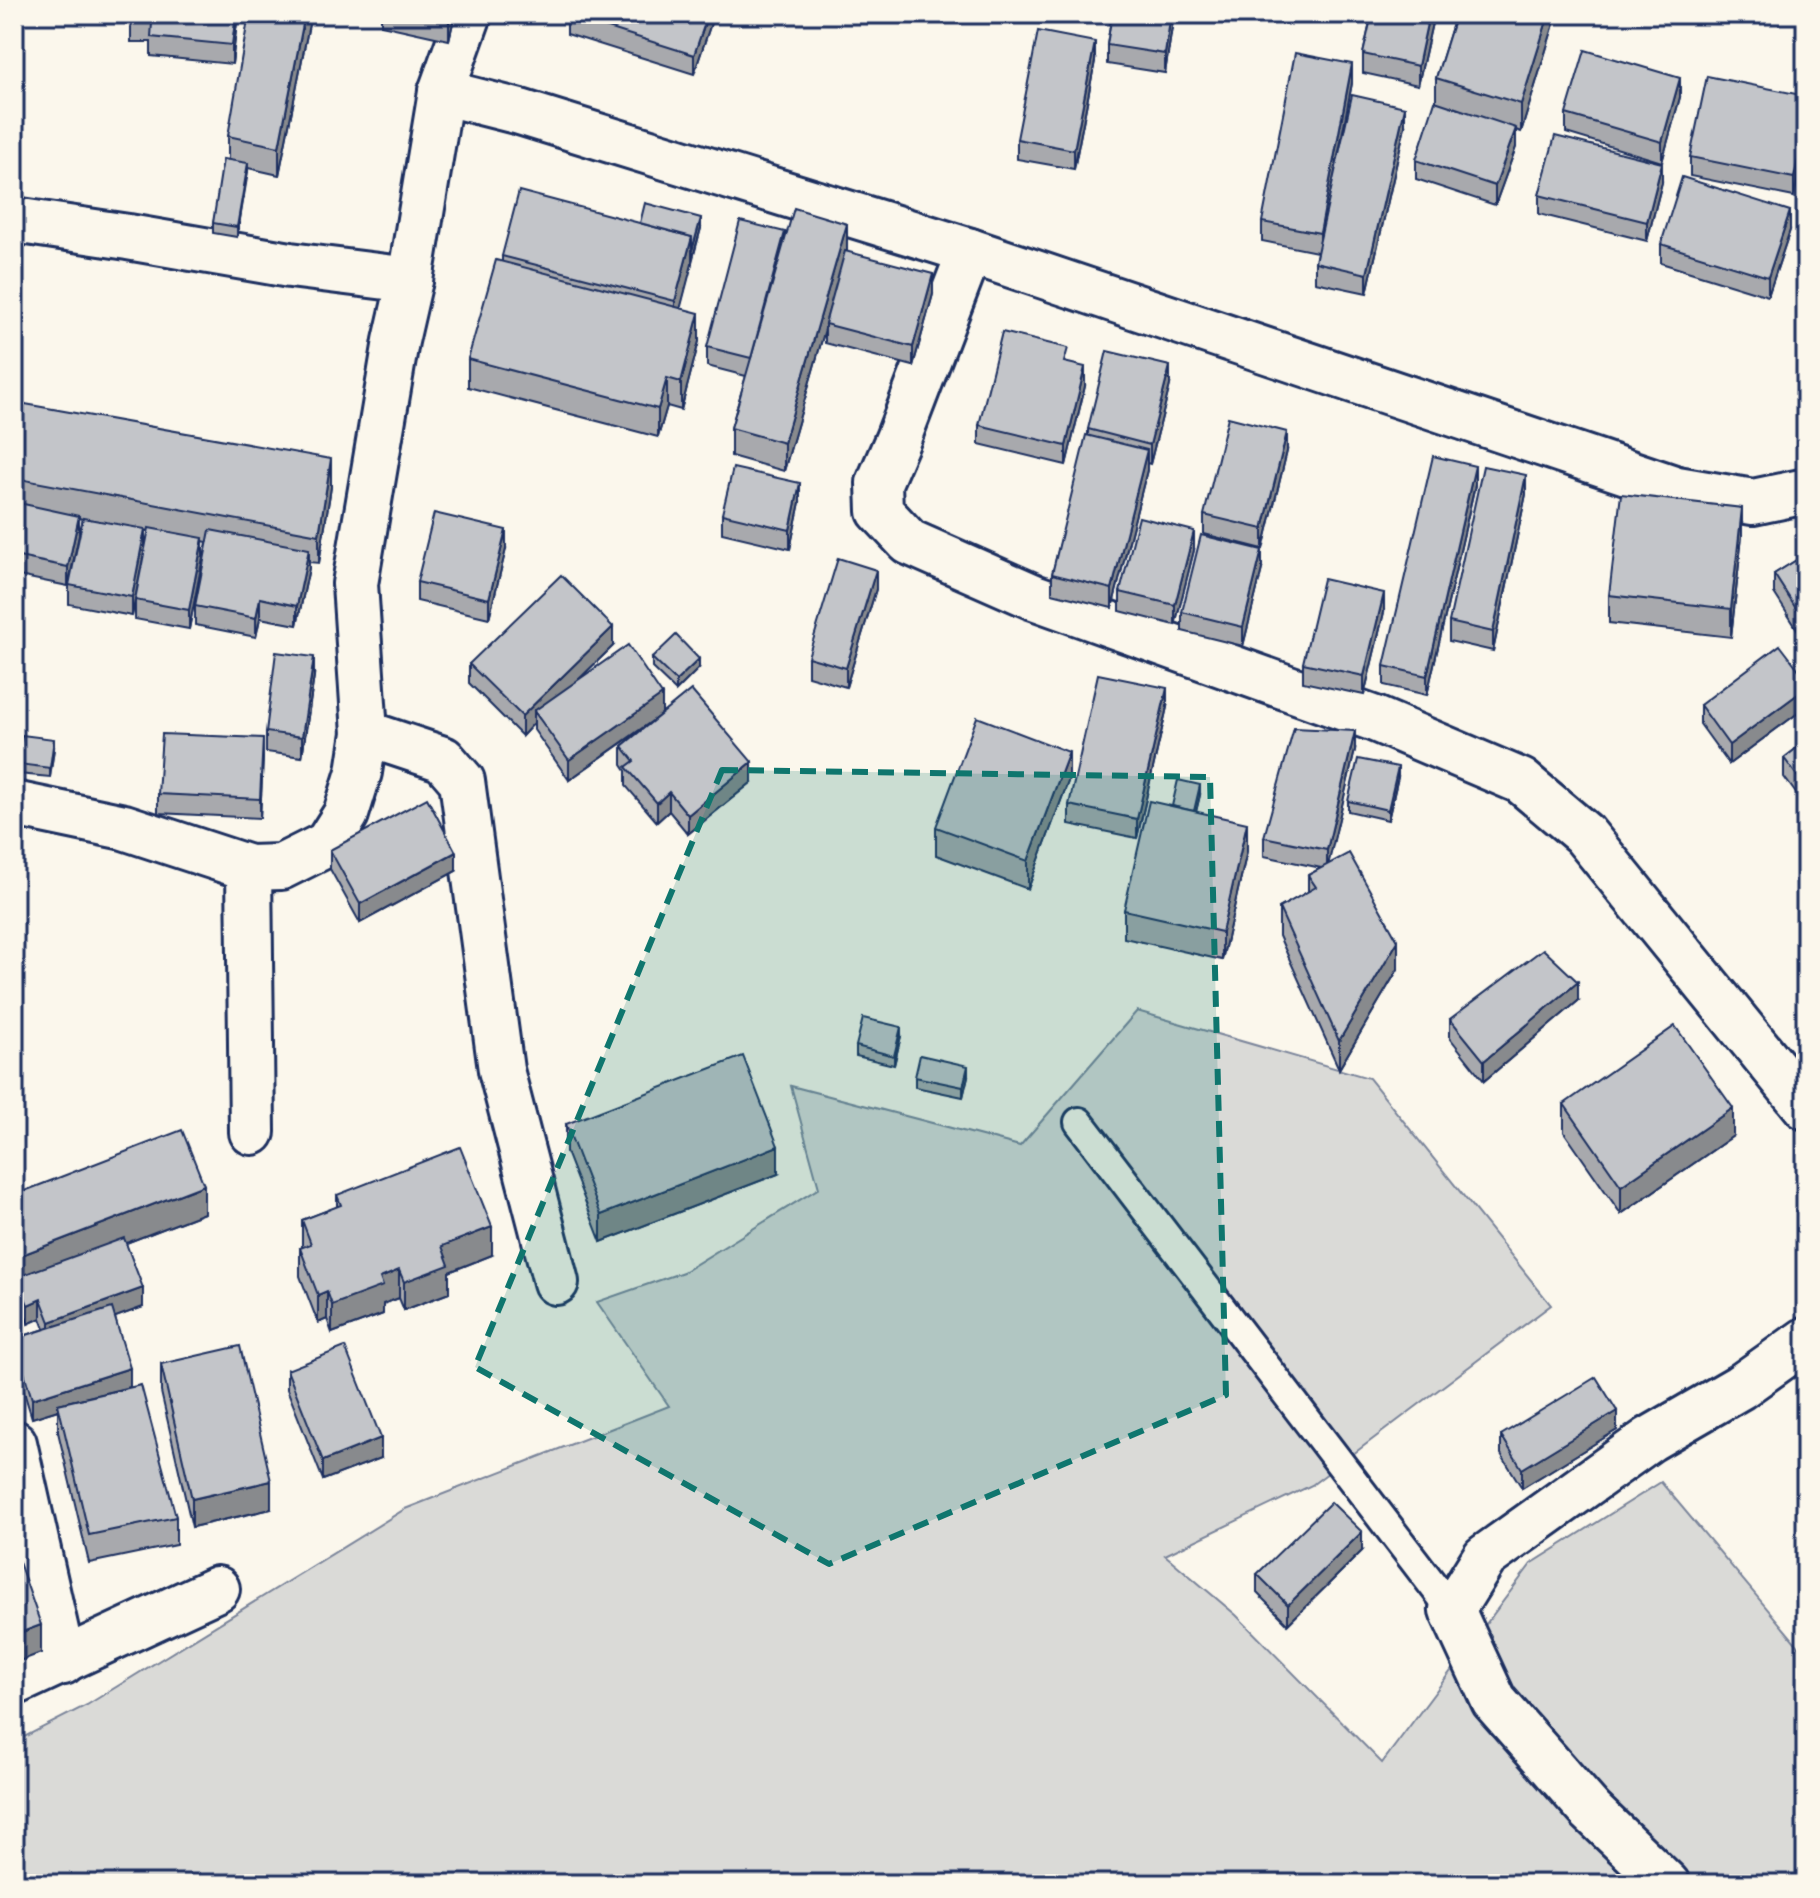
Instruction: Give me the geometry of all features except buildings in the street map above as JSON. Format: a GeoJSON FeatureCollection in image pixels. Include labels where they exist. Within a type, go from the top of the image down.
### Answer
{"type":"FeatureCollection","features":[{"type":"Feature","properties":{"kind":"street"},"geometry":{"type":"LineString","coordinates":[[14,804],[124,827],[249,868],[281,867],[327,844],[346,814],[359,772],[365,733],[355,584],[441,92],[469,14]]}},
{"type":"Feature","properties":{"kind":"street"},"geometry":{"type":"LineString","coordinates":[[441,92],[520,112],[970,251],[1677,489],[1753,502],[1806,491]]}},
{"type":"Feature","properties":{"kind":"street"},"geometry":{"type":"LineString","coordinates":[[14,220],[290,265],[410,280]]}},
{"type":"Feature","properties":{"kind":"street"},"geometry":{"type":"LineString","coordinates":[[970,251],[879,483],[880,511],[909,542],[1034,597],[1375,719],[1521,781],[1584,834],[1806,1107]]}},
{"type":"Feature","properties":{"kind":"street"},"geometry":{"type":"LineString","coordinates":[[365,733],[443,759],[462,781],[501,1070],[556,1282]]}},
{"type":"Feature","properties":{"kind":"street"},"geometry":{"type":"LineString","coordinates":[[249,868],[252,1132]]}},
{"type":"Feature","properties":{"kind":"street"},"geometry":{"type":"LineString","coordinates":[[1667,1884],[1591,1811],[1494,1701],[1452,1610],[1485,1557],[1650,1439],[1740,1387],[1806,1340]]}},
{"type":"Feature","properties":{"kind":"street"},"geometry":{"type":"LineString","coordinates":[[14,1443],[63,1662]]}},
{"type":"Feature","properties":{"kind":"street"},"geometry":{"type":"LineString","coordinates":[[14,1683],[217,1589]]}},
{"type":"Feature","properties":{"kind":"lane"},"geometry":{"type":"LineString","coordinates":[[1079,1122],[1452,1610]]}},
{"type":"Feature","properties":{"kind":"highlighted area"},"geometry":{"type":"Polygon","coordinates":[[[722,770],[1210,777],[1226,1395],[829,1564],[475,1367],[722,770]]]}},
{"type":"Feature","properties":{"kind":"shaded area"},"geometry":{"type":"Polygon","coordinates":[[[1137,1011],[1369,1078],[1551,1305],[1312,1485],[1165,1555],[1236,1615],[1382,1763],[1531,1564],[1661,1482],[1806,1655],[1806,1884],[14,1884],[14,1742],[87,1705],[405,1509],[669,1406],[597,1302],[683,1272],[819,1188],[791,1086],[1020,1146],[1137,1011]]]}}]}
